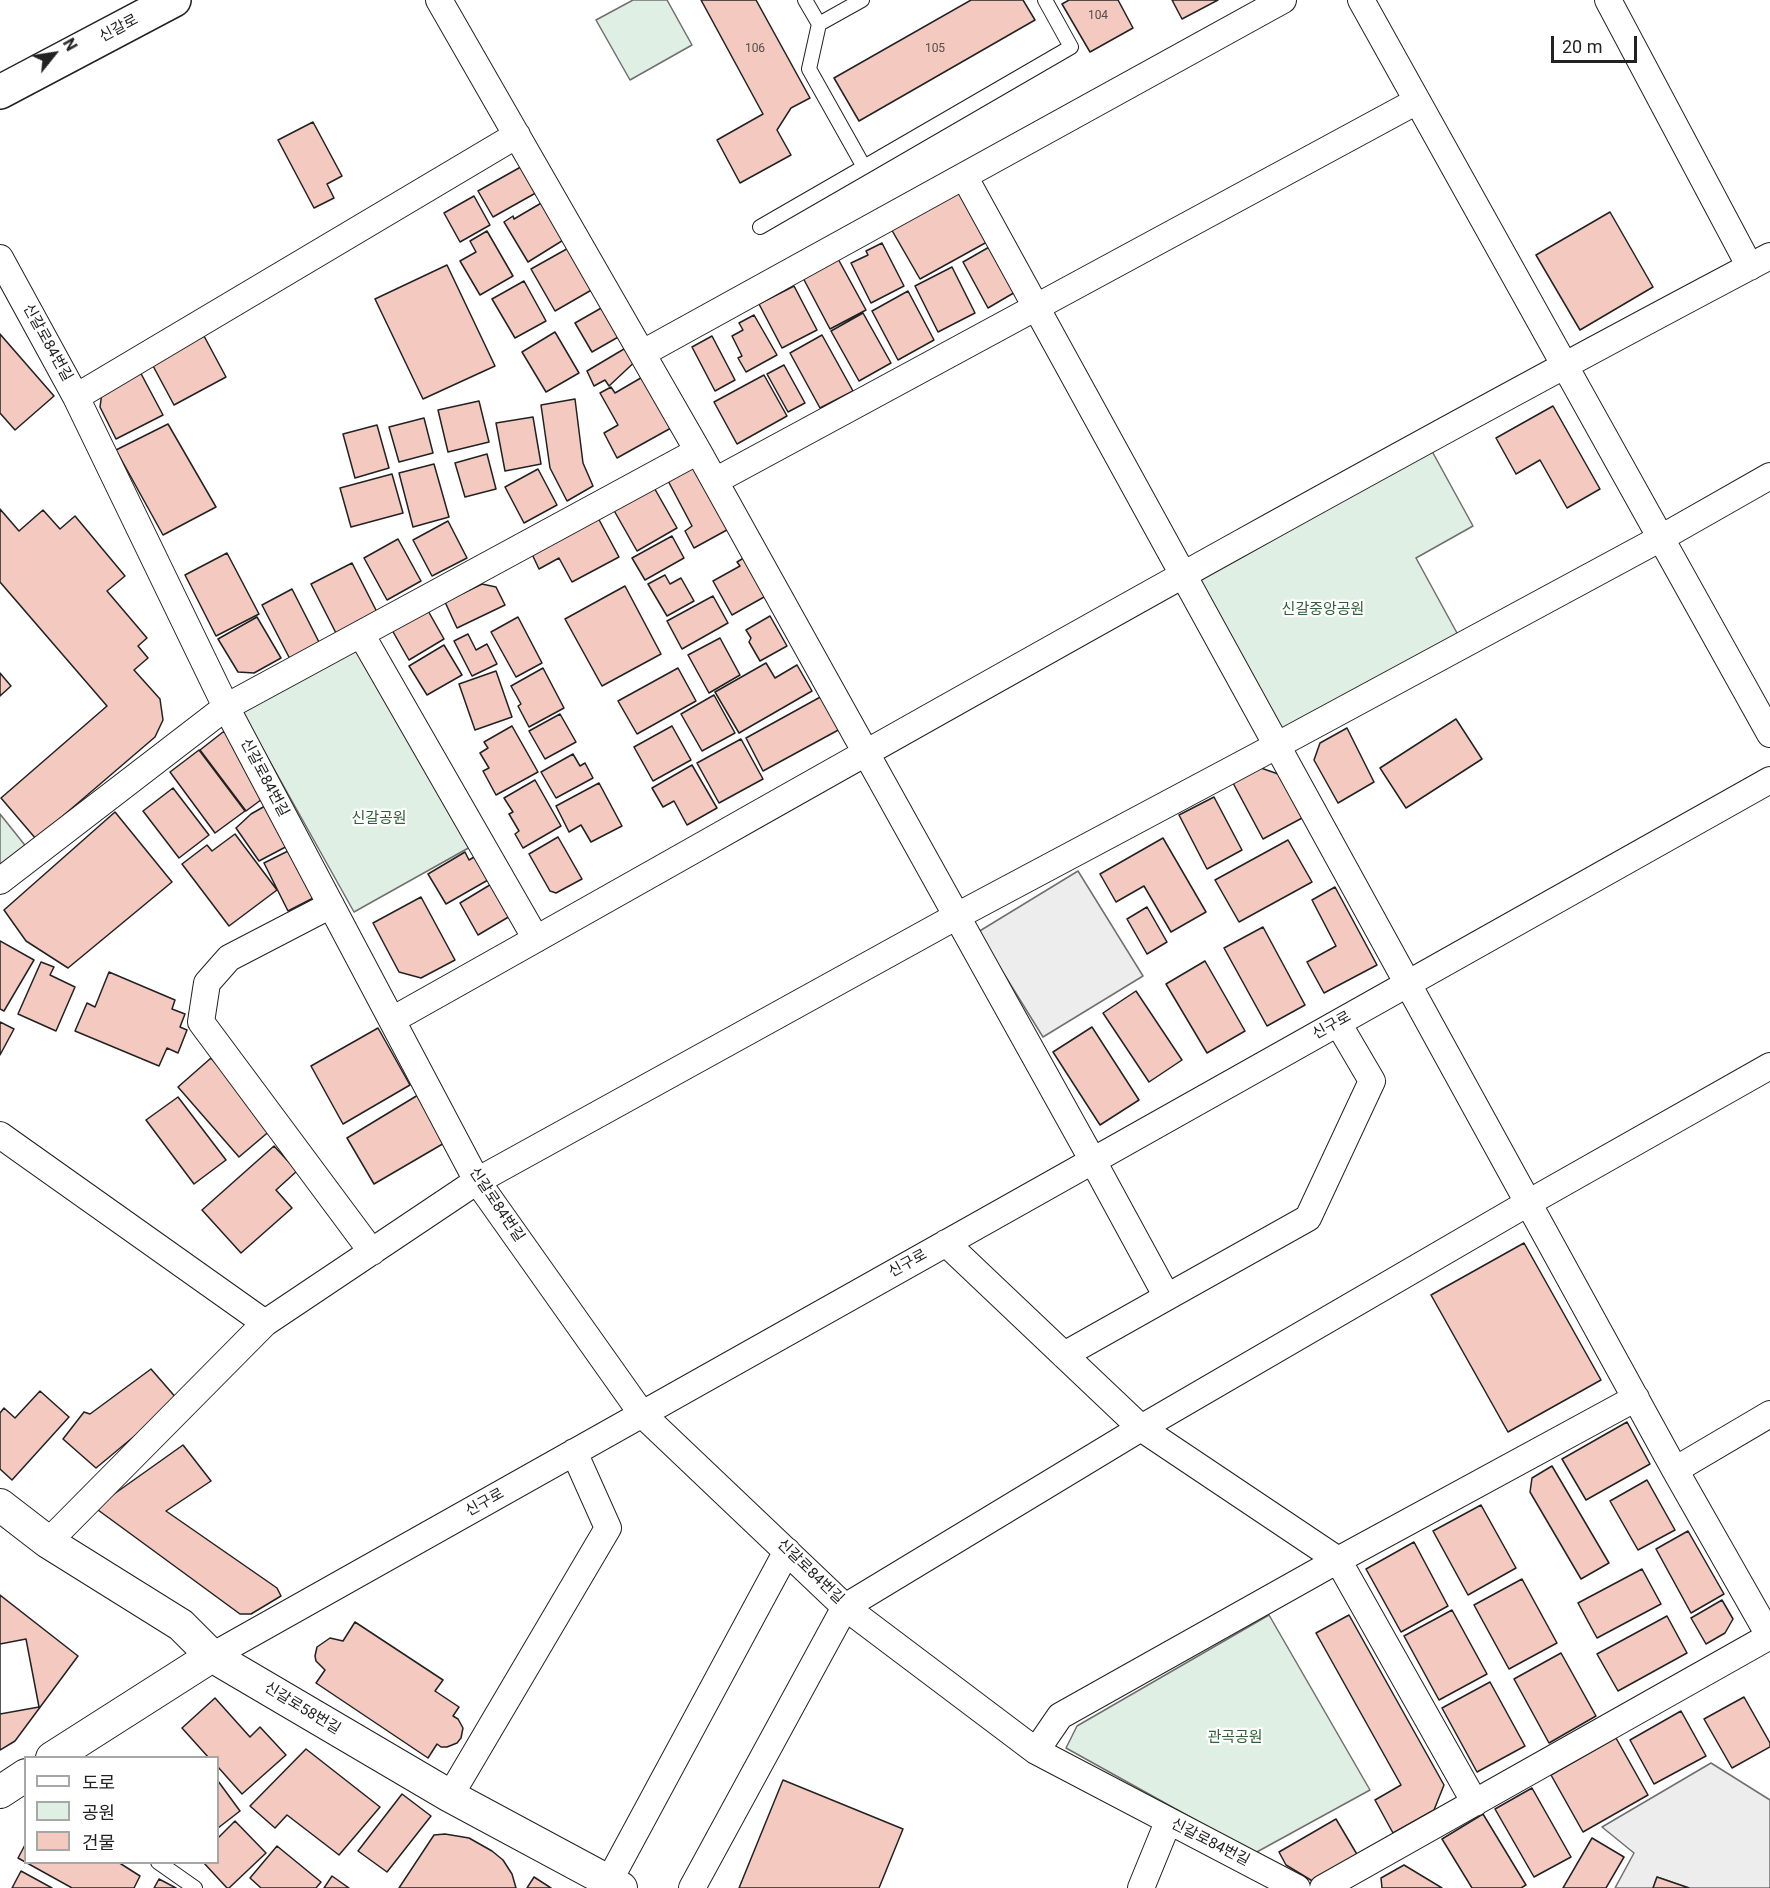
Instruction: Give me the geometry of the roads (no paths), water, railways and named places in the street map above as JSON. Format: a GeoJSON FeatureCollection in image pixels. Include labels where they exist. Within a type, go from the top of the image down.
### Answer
{"type":"FeatureCollection","features":[{"type":"Feature","properties":{"kind":"main road","name":"신갈로"},"geometry":{"type":"LineString","coordinates":[[0,92],[174,0]]}},
{"type":"Feature","properties":{"kind":"street"},"geometry":{"type":"LineString","coordinates":[[439,0],[715,481],[1167,1298]]}},
{"type":"Feature","properties":{"kind":"street"},"geometry":{"type":"LineString","coordinates":[[643,353],[1283,0]]}},
{"type":"Feature","properties":{"kind":"street"},"geometry":{"type":"LineString","coordinates":[[1360,0],[1770,734]]}},
{"type":"Feature","properties":{"kind":"street"},"geometry":{"type":"LineString","coordinates":[[392,1020],[1182,575],[1564,364],[1760,261],[1608,0]]}},
{"type":"Feature","properties":{"kind":"street"},"geometry":{"type":"LineString","coordinates":[[715,481],[1417,101]]}},
{"type":"Feature","properties":{"kind":"street"},"geometry":{"type":"LineString","coordinates":[[76,397],[517,135]]}},
{"type":"Feature","properties":{"kind":"street"},"geometry":{"type":"LineString","coordinates":[[964,176],[1675,1470],[1770,1636],[1323,1888]]}},
{"type":"Feature","properties":{"kind":"street","name":"신갈로84번길"},"geometry":{"type":"LineString","coordinates":[[0,258],[76,397],[226,708],[477,1181],[642,1414],[844,1606],[1036,1751],[1297,1888]]}},
{"type":"Feature","properties":{"kind":"street"},"geometry":{"type":"LineString","coordinates":[[0,881],[226,708],[698,451]]}},
{"type":"Feature","properties":{"kind":"street"},"geometry":{"type":"LineString","coordinates":[[48,1542],[265,1323],[477,1181],[957,916],[1661,538],[1770,476]]}},
{"type":"Feature","properties":{"kind":"street"},"geometry":{"type":"LineString","coordinates":[[361,634],[536,939]]}},
{"type":"Feature","properties":{"kind":"street","name":"신구로"},"geometry":{"type":"LineString","coordinates":[[60,1755],[212,1656],[1770,780]]}},
{"type":"Feature","properties":{"kind":"street"},"geometry":{"type":"LineString","coordinates":[[331,905],[229,958],[207,983],[201,1022],[372,1252]]}},
{"type":"Feature","properties":{"kind":"street"},"geometry":{"type":"LineString","coordinates":[[1064,1355],[1308,1218],[1372,1081],[1338,1023]]}},
{"type":"Feature","properties":{"kind":"street"},"geometry":{"type":"LineString","coordinates":[[692,1888],[844,1606],[1141,1428],[1528,1203],[1770,1066]]}},
{"type":"Feature","properties":{"kind":"street"},"geometry":{"type":"LineString","coordinates":[[0,1135],[265,1323]]}},
{"type":"Feature","properties":{"kind":"street"},"geometry":{"type":"LineString","coordinates":[[946,1243],[1141,1428],[1338,1560],[1475,1803]]}},
{"type":"Feature","properties":{"kind":"street"},"geometry":{"type":"LineString","coordinates":[[1036,1751],[1060,1716],[1338,1560],[1636,1398]]}},
{"type":"Feature","properties":{"kind":"street"},"geometry":{"type":"LineString","coordinates":[[1675,1470],[1770,1414]]}},
{"type":"Feature","properties":{"kind":"street"},"geometry":{"type":"LineString","coordinates":[[450,1796],[608,1528],[574,1452]]}},
{"type":"Feature","properties":{"kind":"street","name":"신갈로58번길"},"geometry":{"type":"LineString","coordinates":[[0,1505],[48,1542],[181,1625],[212,1656],[450,1796],[615,1885]]}},
{"type":"Feature","properties":{"kind":"street"},"geometry":{"type":"LineString","coordinates":[[615,1885],[787,1551]]}},
{"type":"Feature","properties":{"kind":"street"},"geometry":{"type":"LineString","coordinates":[[0,1792],[24,1776]]}},
{"type":"Feature","properties":{"kind":"street"},"geometry":{"type":"LineString","coordinates":[[1141,1888],[1168,1822]]}},
{"type":"Feature","properties":{"kind":"lane"},"geometry":{"type":"LineString","coordinates":[[805,0],[819,24],[809,69],[864,167]]}},
{"type":"Feature","properties":{"kind":"lane"},"geometry":{"type":"LineString","coordinates":[[819,24],[862,0]]}},
{"type":"Feature","properties":{"kind":"lane"},"geometry":{"type":"LineString","coordinates":[[760,226],[1071,47],[1045,0]]}},
{"type":"Feature","properties":{"kind":"lane"},"geometry":{"type":"LineString","coordinates":[[159,1864],[195,1888]]}},
{"type":"Feature","properties":{"kind":"park label","name":"신갈중앙공원"},"geometry":{"type":"Point","coordinates":[1323,610]}},
{"type":"Feature","properties":{"kind":"park label","name":"신갈공원"},"geometry":{"type":"Point","coordinates":[379,819]}},
{"type":"Feature","properties":{"kind":"park label","name":"관곡공원"},"geometry":{"type":"Point","coordinates":[1235,1738]}}]}
